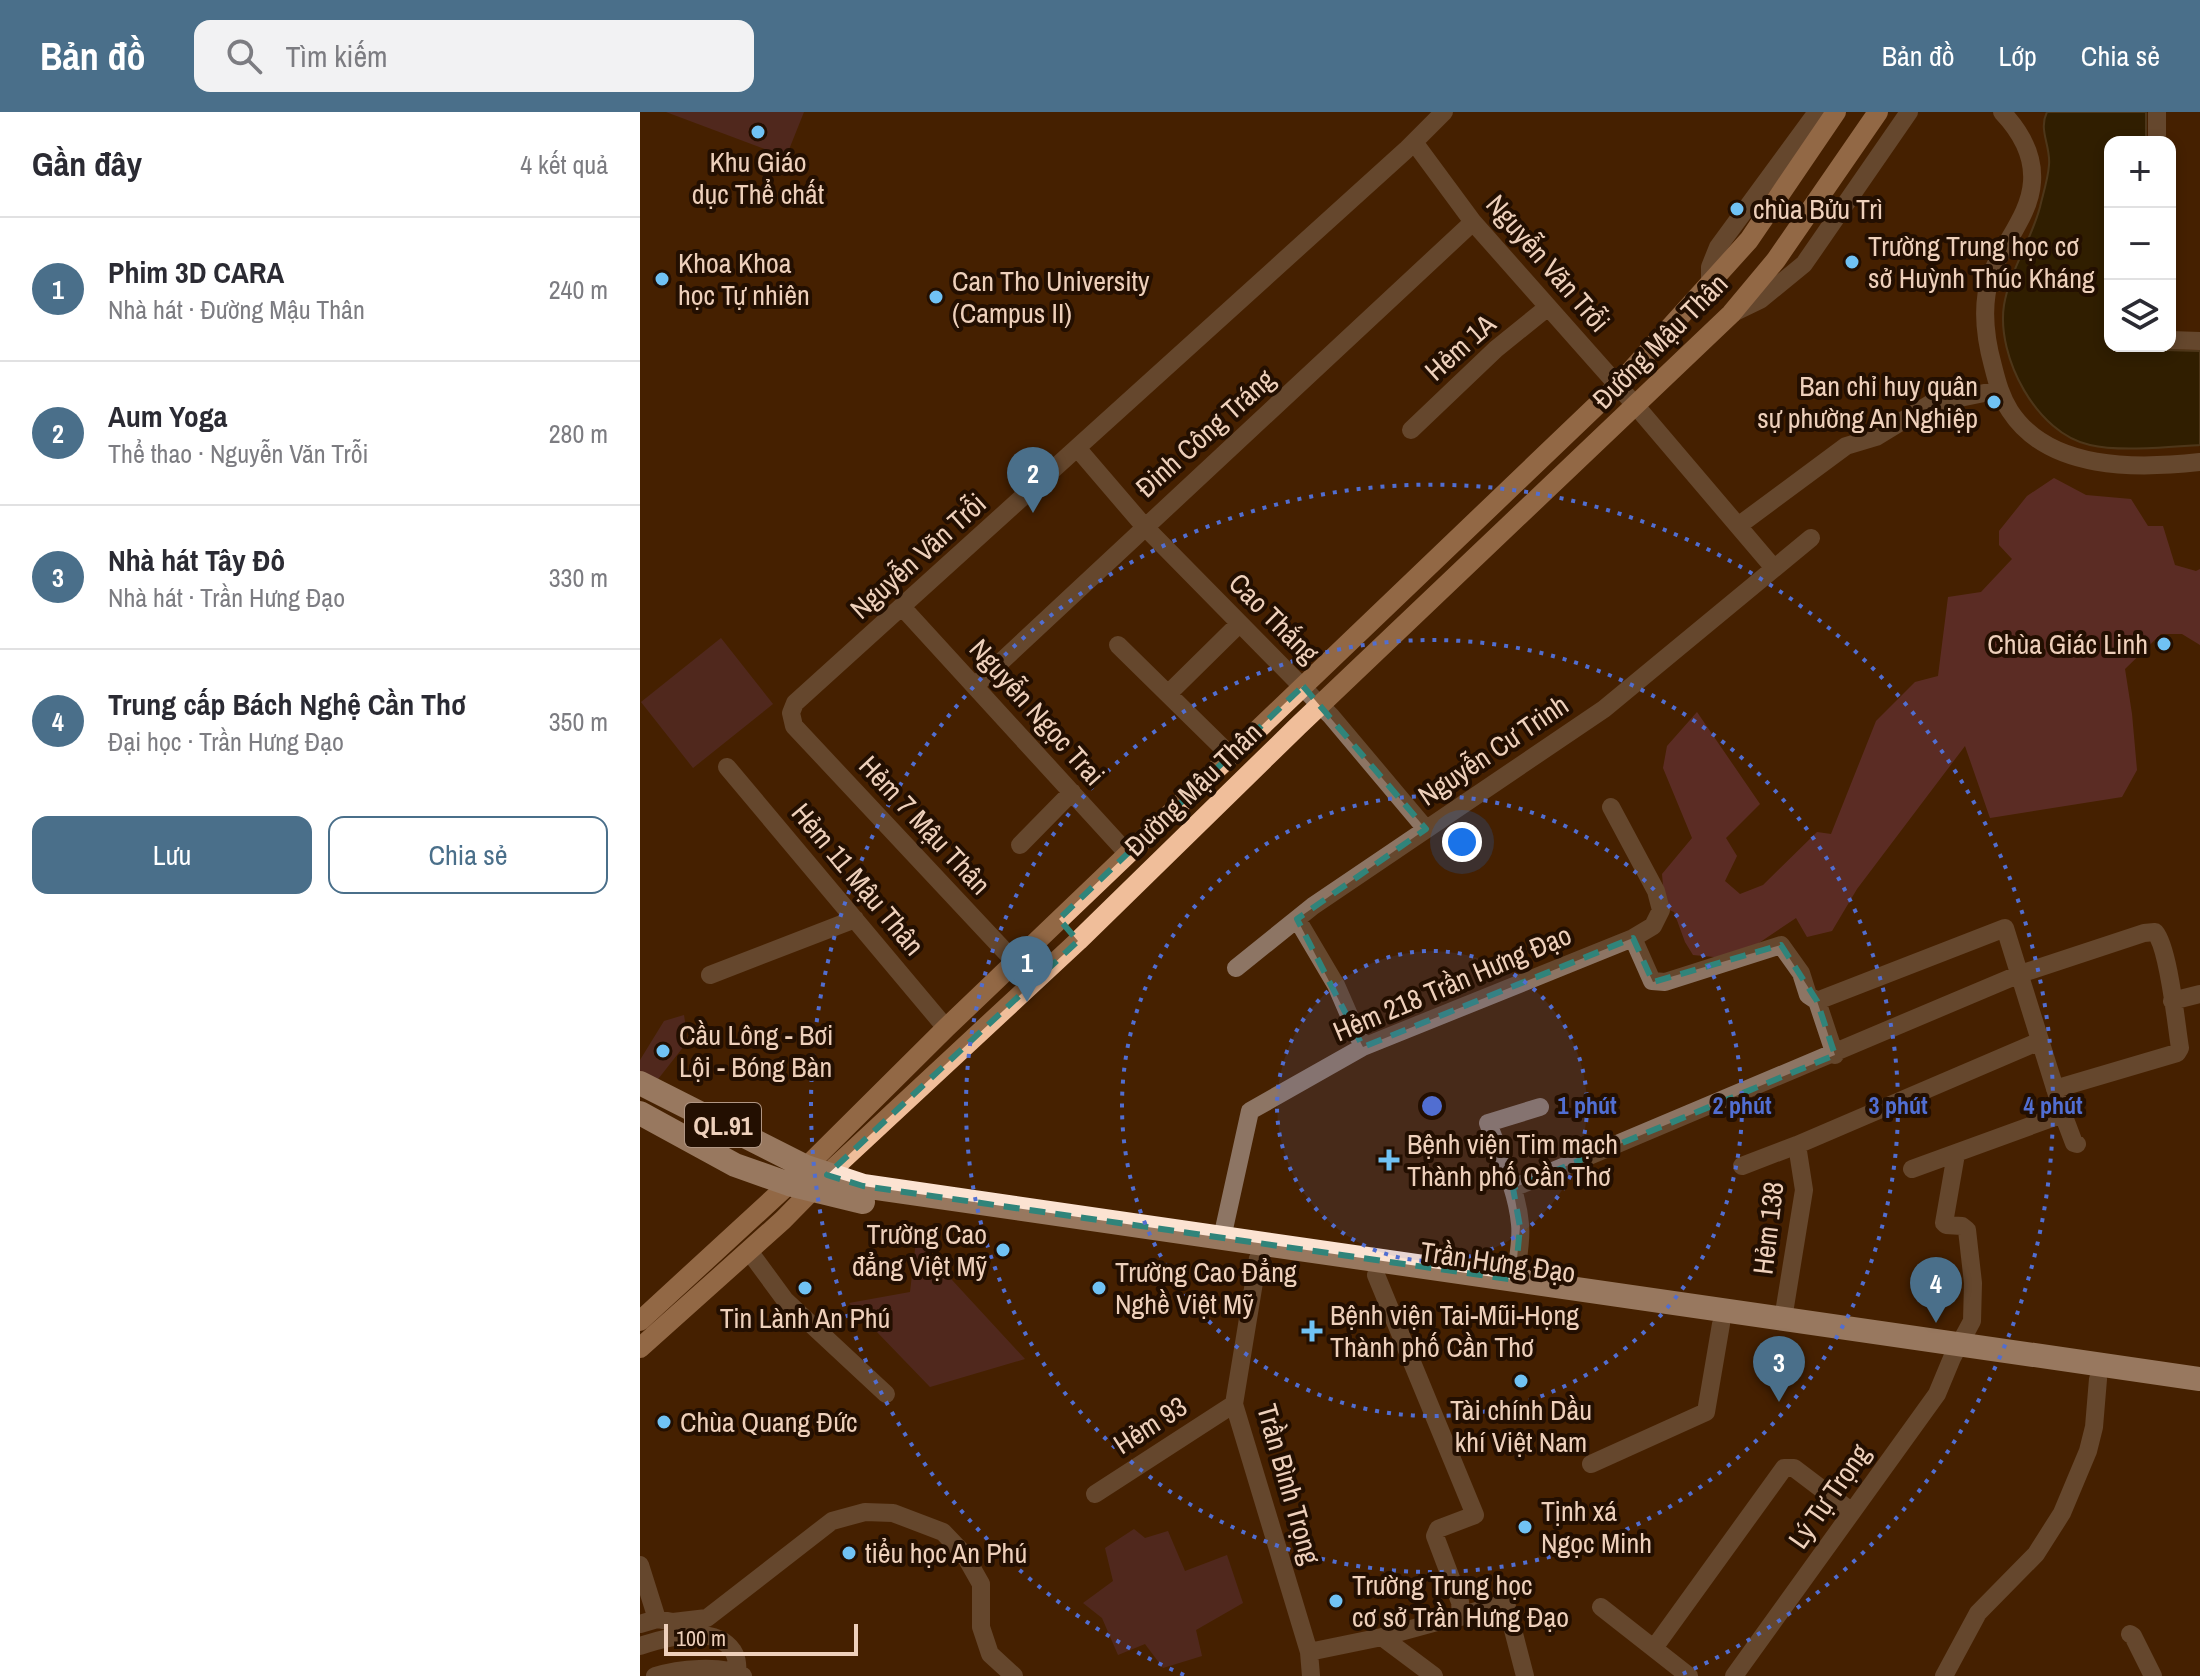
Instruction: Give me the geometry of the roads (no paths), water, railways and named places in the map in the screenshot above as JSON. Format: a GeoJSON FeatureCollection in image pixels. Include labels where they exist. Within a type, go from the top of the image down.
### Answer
{"type":"FeatureCollection","features":[{"type":"Feature","properties":{"kind":"highway","name":"QL.91"},"geometry":{"type":"LineString","coordinates":[[640,1083],[809,1179]]}},
{"type":"Feature","properties":{"kind":"highway","name":"QL.91"},"geometry":{"type":"LineString","coordinates":[[640,1113],[735,1165],[809,1179]]}},
{"type":"Feature","properties":{"kind":"highway","name":"Trần Hưng Đạo"},"geometry":{"type":"LineString","coordinates":[[809,1179],[1783,1319],[2098,1379],[2200,1393]]}},
{"type":"Feature","properties":{"kind":"highway","name":"Trần Hưng Đạo"},"geometry":{"type":"LineString","coordinates":[[809,1179],[861,1201],[1721,1324],[2200,1379]]}},
{"type":"Feature","properties":{"kind":"main road","name":"Đường Mậu Thân"},"geometry":{"type":"LineString","coordinates":[[640,1348],[749,1251],[809,1179],[946,1028],[1618,385],[1749,240],[1836,112]]}},
{"type":"Feature","properties":{"kind":"main road","name":"Đường Mậu Thân"},"geometry":{"type":"LineString","coordinates":[[640,1321],[809,1179],[1078,941],[1731,314],[1776,260],[1878,112]]}},
{"type":"Feature","properties":{"kind":"main road"},"geometry":{"type":"LineString","coordinates":[[1059,919],[1078,941]]}},
{"type":"Feature","properties":{"kind":"street","name":"Nguyễn Văn Trỗi"},"geometry":{"type":"LineString","coordinates":[[794,726],[791,713],[795,703],[1078,449],[1444,112]]}},
{"type":"Feature","properties":{"kind":"street"},"geometry":{"type":"LineString","coordinates":[[1710,284],[1710,267],[1718,247],[1817,112]]}},
{"type":"Feature","properties":{"kind":"street"},"geometry":{"type":"LineString","coordinates":[[1731,314],[1760,300],[1804,264],[1909,112]]}},
{"type":"Feature","properties":{"kind":"street"},"geometry":{"type":"LineString","coordinates":[[2002,112],[2023,139],[2033,173],[2032,187],[2024,209],[1990,278],[1984,308],[1988,349],[1999,390],[2010,412],[2029,433],[2047,446],[2088,460],[2125,465],[2200,462]]}},
{"type":"Feature","properties":{"kind":"street"},"geometry":{"type":"LineString","coordinates":[[2157,112],[2157,136]]}},
{"type":"Feature","properties":{"kind":"street","name":"Nguyễn Văn Trỗi"},"geometry":{"type":"LineString","coordinates":[[1414,142],[1473,222],[1738,526]]}},
{"type":"Feature","properties":{"kind":"street","name":"Đinh Công Tráng"},"geometry":{"type":"LineString","coordinates":[[975,686],[1473,222]]}},
{"type":"Feature","properties":{"kind":"street","name":"Hẻm 1A"},"geometry":{"type":"LineString","coordinates":[[1411,430],[1496,349],[1548,307]]}},
{"type":"Feature","properties":{"kind":"street"},"geometry":{"type":"LineString","coordinates":[[2176,340],[2200,341]]}},
{"type":"Feature","properties":{"kind":"street"},"geometry":{"type":"LineString","coordinates":[[1773,567],[1738,526],[1846,446],[1876,437],[1930,404],[1999,390]]}},
{"type":"Feature","properties":{"kind":"street","name":"Cao Thắng"},"geometry":{"type":"LineString","coordinates":[[1078,449],[1144,526],[1303,686],[1426,829]]}},
{"type":"Feature","properties":{"kind":"street","name":"Nguyễn Cư Trinh"},"geometry":{"type":"LineString","coordinates":[[1236,968],[1297,919],[1604,709],[1811,538]]}},
{"type":"Feature","properties":{"kind":"street","name":"Nguyễn Ngọc Trai"},"geometry":{"type":"LineString","coordinates":[[903,608],[1128,854]]}},
{"type":"Feature","properties":{"kind":"street"},"geometry":{"type":"LineString","coordinates":[[1169,693],[1239,624]]}},
{"type":"Feature","properties":{"kind":"street"},"geometry":{"type":"LineString","coordinates":[[1118,645],[1231,756]]}},
{"type":"Feature","properties":{"kind":"street","name":"Hẻm 7 Mậu Thân"},"geometry":{"type":"LineString","coordinates":[[794,726],[1015,962]]}},
{"type":"Feature","properties":{"kind":"street","name":"Hẻm 11 Mậu Thân"},"geometry":{"type":"LineString","coordinates":[[727,767],[946,1028]]}},
{"type":"Feature","properties":{"kind":"street"},"geometry":{"type":"LineString","coordinates":[[1020,845],[1072,792]]}},
{"type":"Feature","properties":{"kind":"street"},"geometry":{"type":"LineString","coordinates":[[1611,807],[1656,891],[1661,910],[1653,926],[1633,938],[1652,981],[1665,982],[1781,945],[1801,973],[1808,995],[1817,1001],[1835,1055]]}},
{"type":"Feature","properties":{"kind":"street"},"geometry":{"type":"LineString","coordinates":[[710,975],[855,919]]}},
{"type":"Feature","properties":{"kind":"street"},"geometry":{"type":"LineString","coordinates":[[1297,919],[1336,985],[1363,1047]]}},
{"type":"Feature","properties":{"kind":"street"},"geometry":{"type":"LineString","coordinates":[[1817,1001],[2005,928],[2063,1114],[2077,1144]]}},
{"type":"Feature","properties":{"kind":"street"},"geometry":{"type":"LineString","coordinates":[[1513,1188],[1835,1055],[2020,974],[2155,932],[2161,942],[2172,1001],[2180,1048],[2177,1053],[2055,1089]]}},
{"type":"Feature","properties":{"kind":"street","name":"Hẻm 218 Trần Hưng Đạo"},"geometry":{"type":"LineString","coordinates":[[1222,1238],[1250,1111],[1363,1047],[1633,938]]}},
{"type":"Feature","properties":{"kind":"street"},"geometry":{"type":"LineString","coordinates":[[2172,1001],[2200,994]]}},
{"type":"Feature","properties":{"kind":"street"},"geometry":{"type":"LineString","coordinates":[[1742,1166],[2040,1041]]}},
{"type":"Feature","properties":{"kind":"street"},"geometry":{"type":"LineString","coordinates":[[1515,1280],[1520,1227],[1513,1188],[1488,1123],[1540,1107]]}},
{"type":"Feature","properties":{"kind":"street"},"geometry":{"type":"LineString","coordinates":[[1912,1169],[2063,1114]]}},
{"type":"Feature","properties":{"kind":"street","name":"Hẻm 138"},"geometry":{"type":"LineString","coordinates":[[1783,1319],[1804,1190],[1797,1145]]}},
{"type":"Feature","properties":{"kind":"street","name":"Lý Tự Trọng"},"geometry":{"type":"LineString","coordinates":[[1734,1676],[1937,1394],[1972,1321],[1973,1283],[1967,1230],[1944,1223],[1956,1154]]}},
{"type":"Feature","properties":{"kind":"street"},"geometry":{"type":"LineString","coordinates":[[749,1251],[785,1300],[886,1394]]}},
{"type":"Feature","properties":{"kind":"street","name":"Trần Bình Trọng"},"geometry":{"type":"LineString","coordinates":[[1258,1258],[1234,1404],[1309,1652],[1311,1676]]}},
{"type":"Feature","properties":{"kind":"street"},"geometry":{"type":"LineString","coordinates":[[1376,1275],[1475,1515],[1438,1529],[1435,1536],[1460,1602],[1461,1617]]}},
{"type":"Feature","properties":{"kind":"street"},"geometry":{"type":"LineString","coordinates":[[1591,1464],[1706,1412],[1721,1324]]}},
{"type":"Feature","properties":{"kind":"street"},"geometry":{"type":"LineString","coordinates":[[1944,1676],[1978,1613],[2036,1554],[2062,1513],[2088,1451],[2094,1427],[2098,1379]]}},
{"type":"Feature","properties":{"kind":"street","name":"Hẻm 93"},"geometry":{"type":"LineString","coordinates":[[1095,1494],[1234,1404]]}},
{"type":"Feature","properties":{"kind":"street"},"geometry":{"type":"LineString","coordinates":[[1654,1648],[1784,1468],[1794,1468],[1852,1512]]}},
{"type":"Feature","properties":{"kind":"street"},"geometry":{"type":"LineString","coordinates":[[640,1565],[649,1622],[707,1618],[832,1521],[865,1512],[893,1513],[943,1532],[964,1554],[981,1584],[981,1627],[990,1654],[1014,1676]]}},
{"type":"Feature","properties":{"kind":"street"},"geometry":{"type":"LineString","coordinates":[[1309,1652],[1382,1637],[1506,1603],[1525,1676]]}},
{"type":"Feature","properties":{"kind":"street"},"geometry":{"type":"LineString","coordinates":[[1601,1607],[1689,1676]]}},
{"type":"Feature","properties":{"kind":"street"},"geometry":{"type":"LineString","coordinates":[[2130,1634],[2153,1676]]}},
{"type":"Feature","properties":{"kind":"street"},"geometry":{"type":"LineString","coordinates":[[640,1646],[681,1635],[711,1638],[730,1647],[735,1653],[740,1675],[681,1670],[655,1676]]}},
{"type":"Feature","properties":{"kind":"street"},"geometry":{"type":"LineString","coordinates":[[1382,1637],[1434,1676]]}},
{"type":"Feature","properties":{"kind":"place","name":"Khu Giáo dục Thể chất"},"geometry":{"type":"Point","coordinates":[758,132]}},
{"type":"Feature","properties":{"kind":"place","name":"chùa Bửu Trì"},"geometry":{"type":"Point","coordinates":[1737,209]}},
{"type":"Feature","properties":{"kind":"place","name":"Trường Trung học cơ sở Huỳnh Thúc Kháng"},"geometry":{"type":"Point","coordinates":[1852,262]}},
{"type":"Feature","properties":{"kind":"place","name":"Khoa Khoa học Tự nhiên"},"geometry":{"type":"Point","coordinates":[662,279]}},
{"type":"Feature","properties":{"kind":"place","name":"Can Tho University (Campus II)"},"geometry":{"type":"Point","coordinates":[936,297]}},
{"type":"Feature","properties":{"kind":"place","name":"Ban chỉ huy quân sự phường An Nghiệp"},"geometry":{"type":"Point","coordinates":[1994,402]}},
{"type":"Feature","properties":{"kind":"place","name":"Aum Yoga"},"geometry":{"type":"Point","coordinates":[1033,513]}},
{"type":"Feature","properties":{"kind":"place","name":"Chùa Giác Linh"},"geometry":{"type":"Point","coordinates":[2164,644]}},
{"type":"Feature","properties":{"kind":"place","name":"Phim 3D CARA"},"geometry":{"type":"Point","coordinates":[1027,1002]}},
{"type":"Feature","properties":{"kind":"place","name":"Cầu Lông - Bơi Lội - Bóng Bàn"},"geometry":{"type":"Point","coordinates":[663,1051]}},
{"type":"Feature","properties":{"kind":"place","name":"Bệnh viện Tim mạch Thành phố Cần Thơ"},"geometry":{"type":"Point","coordinates":[1389,1160]}},
{"type":"Feature","properties":{"kind":"place","name":"Trường Cao đẳng Việt Mỹ"},"geometry":{"type":"Point","coordinates":[1003,1250]}},
{"type":"Feature","properties":{"kind":"place","name":"Tin Lành An Phú"},"geometry":{"type":"Point","coordinates":[805,1288]}},
{"type":"Feature","properties":{"kind":"place","name":"Trường Cao Đẳng Nghề Việt Mỹ"},"geometry":{"type":"Point","coordinates":[1099,1288]}},
{"type":"Feature","properties":{"kind":"place","name":"Trung cấp Bách Nghệ Cần Thơ"},"geometry":{"type":"Point","coordinates":[1936,1323]}},
{"type":"Feature","properties":{"kind":"place","name":"Bệnh viện Tai-Mũi-Họng Thành phố Cần Thơ"},"geometry":{"type":"Point","coordinates":[1312,1331]}},
{"type":"Feature","properties":{"kind":"place","name":"Tài chính Dầu khí Việt Nam"},"geometry":{"type":"Point","coordinates":[1521,1381]}},
{"type":"Feature","properties":{"kind":"place","name":"Nhà hát Tây Đô"},"geometry":{"type":"Point","coordinates":[1779,1402]}},
{"type":"Feature","properties":{"kind":"place","name":"Chùa Quang Đức"},"geometry":{"type":"Point","coordinates":[664,1422]}},
{"type":"Feature","properties":{"kind":"place","name":"Tịnh xá Ngọc Minh"},"geometry":{"type":"Point","coordinates":[1525,1527]}},
{"type":"Feature","properties":{"kind":"place","name":"tiểu học An Phú"},"geometry":{"type":"Point","coordinates":[849,1553]}},
{"type":"Feature","properties":{"kind":"place","name":"Trường Trung học cơ sở Trần Hưng Đạo"},"geometry":{"type":"Point","coordinates":[1336,1601]}}]}
